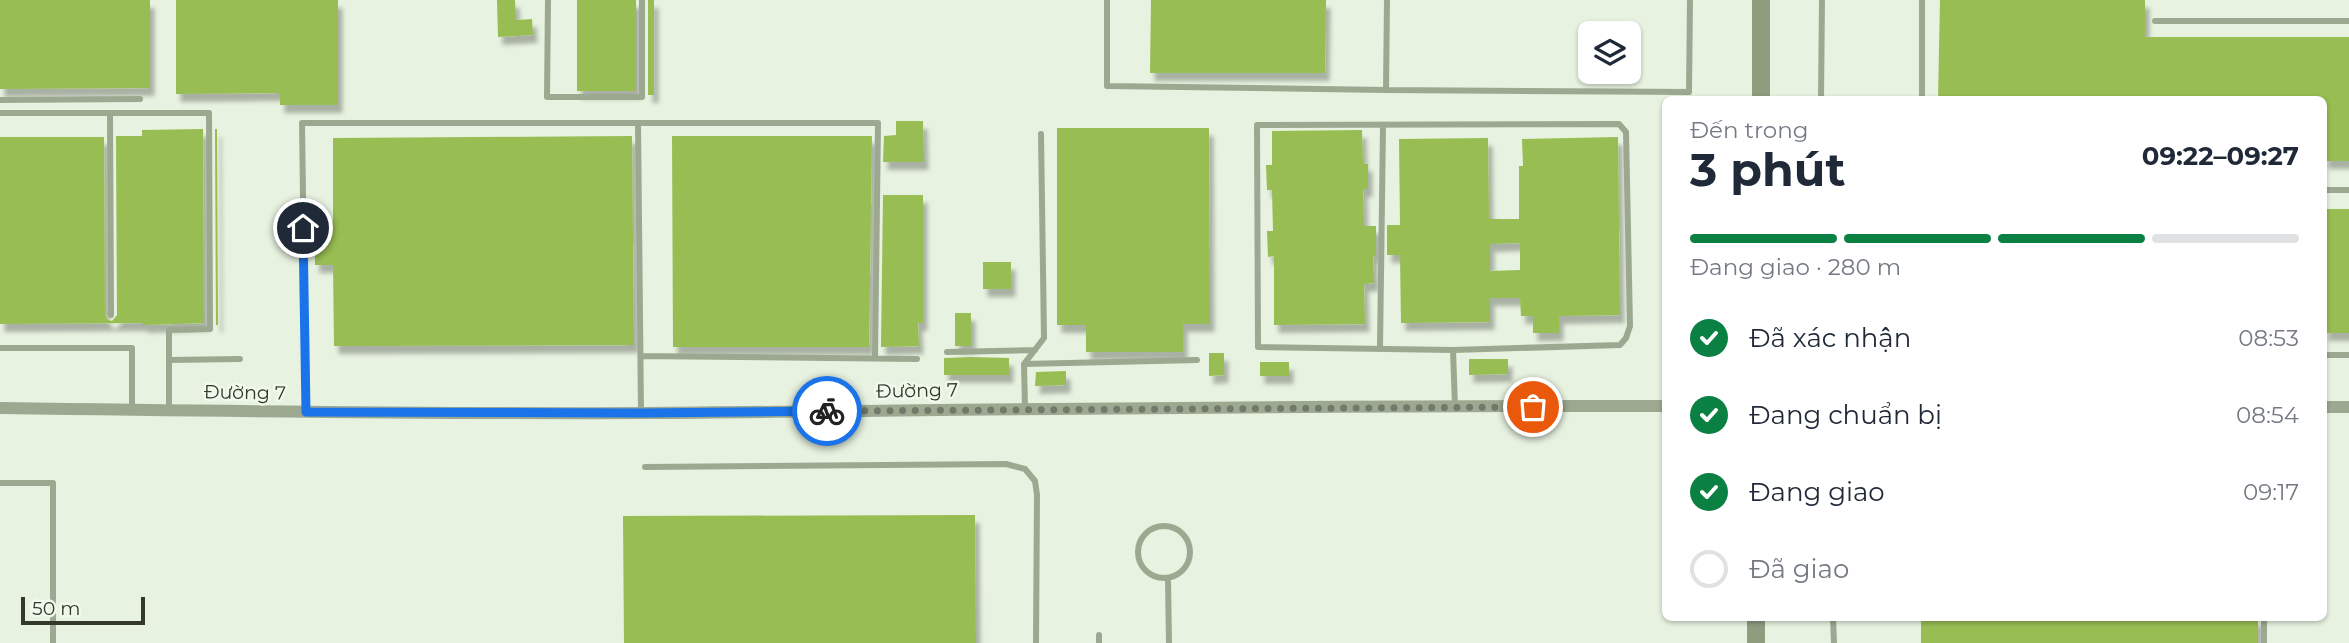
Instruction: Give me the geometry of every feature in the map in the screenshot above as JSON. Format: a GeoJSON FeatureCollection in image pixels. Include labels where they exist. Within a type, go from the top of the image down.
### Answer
{"type":"FeatureCollection","features":[{"type":"Feature","properties":{"kind":"street"},"geometry":{"type":"LineString","coordinates":[[1760,96],[1761,0]]}},
{"type":"Feature","properties":{"kind":"street","name":"Đường 7"},"geometry":{"type":"LineString","coordinates":[[0,408],[641,413],[1025,408],[1662,406]]}},
{"type":"Feature","properties":{"kind":"street"},"geometry":{"type":"LineString","coordinates":[[2327,407],[2349,407]]}},
{"type":"Feature","properties":{"kind":"street"},"geometry":{"type":"LineString","coordinates":[[1756,621],[1756,643]]}},
{"type":"Feature","properties":{"kind":"lane"},"geometry":{"type":"LineString","coordinates":[[548,0],[547,97],[642,97],[642,0]]}},
{"type":"Feature","properties":{"kind":"lane"},"geometry":{"type":"LineString","coordinates":[[1107,0],[1107,86],[1689,92],[1690,0]]}},
{"type":"Feature","properties":{"kind":"lane"},"geometry":{"type":"LineString","coordinates":[[1386,90],[1387,0]]}},
{"type":"Feature","properties":{"kind":"lane"},"geometry":{"type":"LineString","coordinates":[[1821,96],[1822,0]]}},
{"type":"Feature","properties":{"kind":"lane"},"geometry":{"type":"LineString","coordinates":[[1922,0],[1922,96]]}},
{"type":"Feature","properties":{"kind":"lane"},"geometry":{"type":"LineString","coordinates":[[2155,21],[2349,21]]}},
{"type":"Feature","properties":{"kind":"lane"},"geometry":{"type":"LineString","coordinates":[[0,100],[140,99]]}},
{"type":"Feature","properties":{"kind":"lane"},"geometry":{"type":"LineString","coordinates":[[0,113],[209,113],[210,329],[169,330],[169,410]]}},
{"type":"Feature","properties":{"kind":"lane"},"geometry":{"type":"LineString","coordinates":[[110,113],[111,315]]}},
{"type":"Feature","properties":{"kind":"lane"},"geometry":{"type":"LineString","coordinates":[[306,412],[302,123],[878,123],[875,358]]}},
{"type":"Feature","properties":{"kind":"lane"},"geometry":{"type":"LineString","coordinates":[[638,123],[641,413]]}},
{"type":"Feature","properties":{"kind":"lane"},"geometry":{"type":"LineString","coordinates":[[1619,124],[1626,132],[1630,326],[1620,345],[1453,350],[1258,347],[1258,125],[1383,126],[1619,124]]}},
{"type":"Feature","properties":{"kind":"lane"},"geometry":{"type":"LineString","coordinates":[[1380,348],[1383,126]]}},
{"type":"Feature","properties":{"kind":"lane"},"geometry":{"type":"LineString","coordinates":[[1025,408],[1024,364],[1044,338],[1041,134]]}},
{"type":"Feature","properties":{"kind":"lane"},"geometry":{"type":"LineString","coordinates":[[2327,190],[2349,190]]}},
{"type":"Feature","properties":{"kind":"lane"},"geometry":{"type":"LineString","coordinates":[[0,348],[132,348],[132,410]]}},
{"type":"Feature","properties":{"kind":"lane"},"geometry":{"type":"LineString","coordinates":[[947,352],[1035,350]]}},
{"type":"Feature","properties":{"kind":"lane"},"geometry":{"type":"LineString","coordinates":[[1453,350],[1455,407]]}},
{"type":"Feature","properties":{"kind":"lane"},"geometry":{"type":"LineString","coordinates":[[2327,355],[2349,355]]}},
{"type":"Feature","properties":{"kind":"lane"},"geometry":{"type":"LineString","coordinates":[[641,356],[917,359]]}},
{"type":"Feature","properties":{"kind":"lane"},"geometry":{"type":"LineString","coordinates":[[169,359],[240,359]]}},
{"type":"Feature","properties":{"kind":"lane"},"geometry":{"type":"LineString","coordinates":[[1024,364],[1197,360]]}},
{"type":"Feature","properties":{"kind":"lane"},"geometry":{"type":"LineString","coordinates":[[645,467],[1006,464],[1025,468],[1035,481],[1037,495],[1036,643]]}},
{"type":"Feature","properties":{"kind":"lane"},"geometry":{"type":"LineString","coordinates":[[0,482],[53,482],[53,643]]}},
{"type":"Feature","properties":{"kind":"lane"},"geometry":{"type":"LineString","coordinates":[[1165,525],[1181,531],[1190,546],[1188,563],[1183,570],[1168,578],[1159,577],[1144,569],[1138,553],[1143,537],[1149,530],[1165,525]]}},
{"type":"Feature","properties":{"kind":"lane"},"geometry":{"type":"LineString","coordinates":[[1168,578],[1169,643]]}},
{"type":"Feature","properties":{"kind":"lane"},"geometry":{"type":"LineString","coordinates":[[1833,621],[1834,643]]}},
{"type":"Feature","properties":{"kind":"lane"},"geometry":{"type":"LineString","coordinates":[[2264,621],[2264,643]]}},
{"type":"Feature","properties":{"kind":"building"},"geometry":{"type":"Polygon","coordinates":[[[0,0],[150,0],[150,88],[0,89],[0,0]]]}},
{"type":"Feature","properties":{"kind":"building"},"geometry":{"type":"Polygon","coordinates":[[[176,0],[338,0],[338,105],[280,105],[280,93],[176,94],[176,0]]]}},
{"type":"Feature","properties":{"kind":"building"},"geometry":{"type":"Polygon","coordinates":[[[497,0],[515,0],[516,20],[532,19],[533,35],[498,37],[497,0]]]}},
{"type":"Feature","properties":{"kind":"building"},"geometry":{"type":"Polygon","coordinates":[[[577,0],[636,0],[636,91],[577,91],[577,0]]]}},
{"type":"Feature","properties":{"kind":"building"},"geometry":{"type":"Polygon","coordinates":[[[648,0],[654,0],[654,95],[648,95],[648,0]]]}},
{"type":"Feature","properties":{"kind":"building"},"geometry":{"type":"Polygon","coordinates":[[[1151,0],[1326,0],[1325,73],[1150,73],[1151,0]]]}},
{"type":"Feature","properties":{"kind":"building"},"geometry":{"type":"Polygon","coordinates":[[[1940,0],[2145,0],[2145,37],[2349,37],[2349,161],[2327,161],[2327,96],[1938,96],[1940,0]]]}},
{"type":"Feature","properties":{"kind":"building"},"geometry":{"type":"Polygon","coordinates":[[[896,121],[923,121],[924,162],[883,162],[884,136],[896,135],[896,121]]]}},
{"type":"Feature","properties":{"kind":"building"},"geometry":{"type":"Polygon","coordinates":[[[1057,128],[1209,128],[1210,324],[1183,324],[1183,352],[1086,352],[1086,325],[1057,325],[1057,128]]]}},
{"type":"Feature","properties":{"kind":"building"},"geometry":{"type":"Polygon","coordinates":[[[203,129],[204,323],[0,324],[0,137],[104,137],[105,315],[112,321],[117,315],[116,136],[142,136],[142,130],[203,129]]]}},
{"type":"Feature","properties":{"kind":"building"},"geometry":{"type":"Polygon","coordinates":[[[217,129],[218,325],[216,325],[217,129]]]}},
{"type":"Feature","properties":{"kind":"building"},"geometry":{"type":"Polygon","coordinates":[[[1362,130],[1363,163],[1368,164],[1368,189],[1363,189],[1364,226],[1376,226],[1374,283],[1364,284],[1365,324],[1274,325],[1274,256],[1268,257],[1267,231],[1273,231],[1272,190],[1267,190],[1266,165],[1272,165],[1272,131],[1362,130]]]}},
{"type":"Feature","properties":{"kind":"building"},"geometry":{"type":"Polygon","coordinates":[[[632,136],[634,345],[334,346],[333,265],[315,265],[315,221],[333,221],[333,138],[632,136]]]}},
{"type":"Feature","properties":{"kind":"building"},"geometry":{"type":"Polygon","coordinates":[[[672,136],[872,136],[869,347],[673,347],[672,136]]]}},
{"type":"Feature","properties":{"kind":"building"},"geometry":{"type":"Polygon","coordinates":[[[1618,137],[1620,315],[1559,316],[1559,333],[1533,333],[1533,316],[1521,316],[1520,298],[1490,298],[1490,322],[1401,323],[1400,255],[1387,255],[1387,225],[1400,225],[1399,139],[1488,138],[1489,219],[1519,219],[1522,139],[1618,137]],[[1520,243],[1490,244],[1490,271],[1520,270],[1520,243]]]}},
{"type":"Feature","properties":{"kind":"building"},"geometry":{"type":"Polygon","coordinates":[[[883,195],[923,195],[923,323],[918,323],[919,346],[881,347],[883,195]]]}},
{"type":"Feature","properties":{"kind":"building"},"geometry":{"type":"Polygon","coordinates":[[[2327,209],[2349,209],[2349,333],[2327,333],[2327,209]]]}},
{"type":"Feature","properties":{"kind":"building"},"geometry":{"type":"Polygon","coordinates":[[[983,262],[1011,262],[1011,289],[983,289],[983,262]]]}},
{"type":"Feature","properties":{"kind":"building"},"geometry":{"type":"Polygon","coordinates":[[[955,313],[971,313],[971,346],[955,346],[955,313]]]}},
{"type":"Feature","properties":{"kind":"building"},"geometry":{"type":"Polygon","coordinates":[[[1209,353],[1224,353],[1224,375],[1209,376],[1209,353]]]}},
{"type":"Feature","properties":{"kind":"building"},"geometry":{"type":"Polygon","coordinates":[[[944,358],[1009,358],[1009,375],[944,375],[944,358]]]}},
{"type":"Feature","properties":{"kind":"building"},"geometry":{"type":"Polygon","coordinates":[[[1469,359],[1508,359],[1508,374],[1469,375],[1469,359]]]}},
{"type":"Feature","properties":{"kind":"building"},"geometry":{"type":"Polygon","coordinates":[[[1260,362],[1289,362],[1289,376],[1260,376],[1260,362]]]}},
{"type":"Feature","properties":{"kind":"building"},"geometry":{"type":"Polygon","coordinates":[[[1066,371],[1066,385],[1035,386],[1036,372],[1066,371]]]}},
{"type":"Feature","properties":{"kind":"building"},"geometry":{"type":"Polygon","coordinates":[[[975,515],[976,643],[624,643],[623,516],[975,515]]]}},
{"type":"Feature","properties":{"kind":"building"},"geometry":{"type":"Polygon","coordinates":[[[1921,621],[2258,621],[2258,643],[1921,643],[1921,621]]]}},
{"type":"Feature","properties":{"kind":"way so far"},"geometry":{"type":"LineString","coordinates":[[827,411],[1533,407]]}},
{"type":"Feature","properties":{"kind":"route"},"geometry":{"type":"LineString","coordinates":[[303,228],[306,412],[827,411]]}}]}
